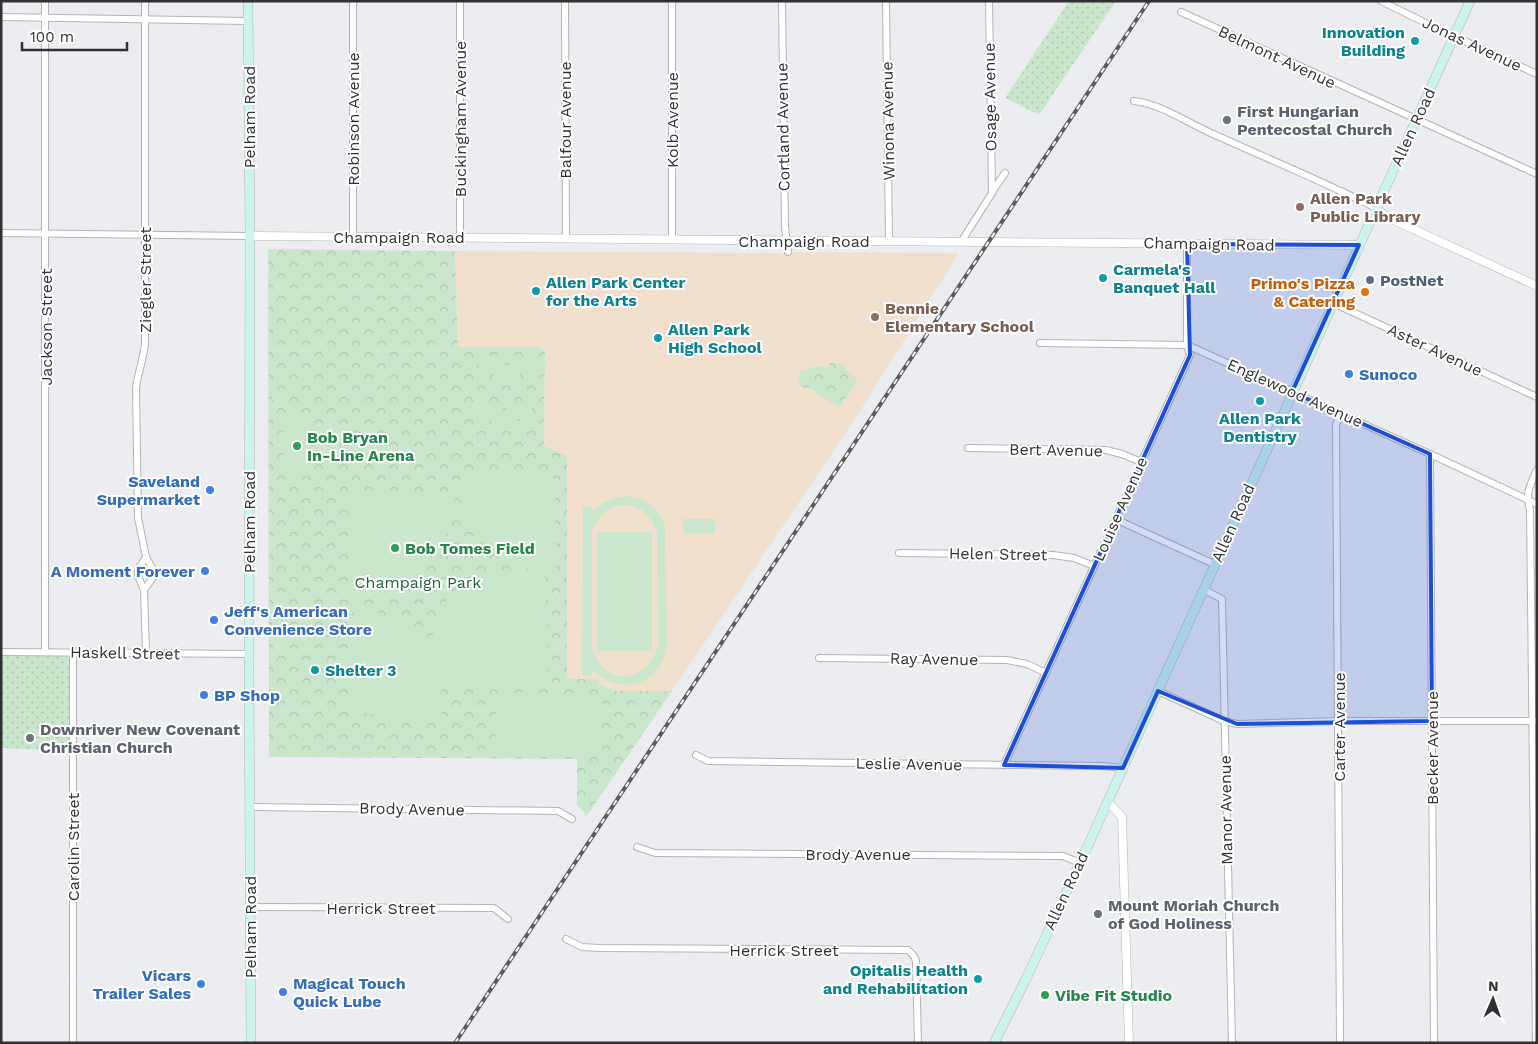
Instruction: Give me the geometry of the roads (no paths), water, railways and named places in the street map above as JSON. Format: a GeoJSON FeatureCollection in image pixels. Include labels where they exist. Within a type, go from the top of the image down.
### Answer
{"type":"FeatureCollection","features":[{"type":"Feature","properties":{"kind":"main road","name":"Pelham Road"},"geometry":{"type":"LineString","coordinates":[[248,1],[250,236],[249,907],[251,1043]]}},
{"type":"Feature","properties":{"kind":"main road","name":"Allen Road"},"geometry":{"type":"LineString","coordinates":[[994,1043],[1025,981],[1108,802],[1470,1]]}},
{"type":"Feature","properties":{"kind":"street","name":"Jackson Street"},"geometry":{"type":"LineString","coordinates":[[45,1],[45,652]]}},
{"type":"Feature","properties":{"kind":"street","name":"Ziegler Street"},"geometry":{"type":"LineString","coordinates":[[144,590],[152,579],[153,573],[146,557],[138,518],[136,388],[144,355],[145,342],[145,1]]}},
{"type":"Feature","properties":{"kind":"street","name":"Robinson Avenue"},"geometry":{"type":"LineString","coordinates":[[353,1],[353,237]]}},
{"type":"Feature","properties":{"kind":"street","name":"Buckingham Avenue"},"geometry":{"type":"LineString","coordinates":[[460,1],[460,238]]}},
{"type":"Feature","properties":{"kind":"street","name":"Balfour Avenue"},"geometry":{"type":"LineString","coordinates":[[565,1],[566,239]]}},
{"type":"Feature","properties":{"kind":"street","name":"Kolb Avenue"},"geometry":{"type":"LineString","coordinates":[[672,1],[672,239]]}},
{"type":"Feature","properties":{"kind":"street","name":"Cortland Avenue"},"geometry":{"type":"LineString","coordinates":[[782,1],[785,227],[788,252]]}},
{"type":"Feature","properties":{"kind":"street","name":"Winona Avenue"},"geometry":{"type":"LineString","coordinates":[[886,1],[889,241]]}},
{"type":"Feature","properties":{"kind":"street","name":"Osage Avenue"},"geometry":{"type":"LineString","coordinates":[[989,1],[992,193]]}},
{"type":"Feature","properties":{"kind":"street","name":"Jonas Avenue"},"geometry":{"type":"LineString","coordinates":[[1381,1],[1537,74]]}},
{"type":"Feature","properties":{"kind":"street","name":"Belmont Avenue"},"geometry":{"type":"LineString","coordinates":[[1180,12],[1416,121],[1537,174]]}},
{"type":"Feature","properties":{"kind":"street"},"geometry":{"type":"LineString","coordinates":[[1,17],[248,21]]}},
{"type":"Feature","properties":{"kind":"street"},"geometry":{"type":"LineString","coordinates":[[1134,101],[1147,102],[1210,133],[1329,184],[1376,208],[1387,217],[1537,286]]}},
{"type":"Feature","properties":{"kind":"street","name":"Osage Avenue"},"geometry":{"type":"LineString","coordinates":[[961,242],[1005,173]]}},
{"type":"Feature","properties":{"kind":"street"},"geometry":{"type":"LineString","coordinates":[[1,233],[250,236]]}},
{"type":"Feature","properties":{"kind":"street","name":"Champaign Road"},"geometry":{"type":"LineString","coordinates":[[250,236],[1359,246]]}},
{"type":"Feature","properties":{"kind":"street","name":"Louise Avenue"},"geometry":{"type":"LineString","coordinates":[[1004,765],[1190,355],[1187,345],[1187,244]]}},
{"type":"Feature","properties":{"kind":"street","name":"Aster Avenue"},"geometry":{"type":"LineString","coordinates":[[1333,303],[1537,397]]}},
{"type":"Feature","properties":{"kind":"street","name":"Englewood Avenue"},"geometry":{"type":"LineString","coordinates":[[1040,343],[1187,345],[1537,504]]}},
{"type":"Feature","properties":{"kind":"street","name":"Carter Avenue"},"geometry":{"type":"LineString","coordinates":[[1340,413],[1336,426],[1340,1043]]}},
{"type":"Feature","properties":{"kind":"street","name":"Bert Avenue"},"geometry":{"type":"LineString","coordinates":[[968,448],[1106,450],[1141,462]]}},
{"type":"Feature","properties":{"kind":"street","name":"Becker Avenue"},"geometry":{"type":"LineString","coordinates":[[1430,454],[1434,1043]]}},
{"type":"Feature","properties":{"kind":"street"},"geometry":{"type":"LineString","coordinates":[[1536,1043],[1534,721],[1530,510],[1527,499],[1528,488],[1537,470]]}},
{"type":"Feature","properties":{"kind":"street"},"geometry":{"type":"LineString","coordinates":[[1115,519],[1214,564]]}},
{"type":"Feature","properties":{"kind":"street","name":"Helen Street"},"geometry":{"type":"LineString","coordinates":[[899,553],[1053,554],[1079,559],[1094,566]]}},
{"type":"Feature","properties":{"kind":"street","name":"Ziegler Street"},"geometry":{"type":"LineString","coordinates":[[146,557],[138,572],[144,590],[146,652]]}},
{"type":"Feature","properties":{"kind":"street","name":"Manor Avenue"},"geometry":{"type":"LineString","coordinates":[[1203,590],[1222,599],[1232,1043]]}},
{"type":"Feature","properties":{"kind":"street","name":"Haskell Street"},"geometry":{"type":"LineString","coordinates":[[1,652],[249,654]]}},
{"type":"Feature","properties":{"kind":"street","name":"Carolin Street"},"geometry":{"type":"LineString","coordinates":[[72,652],[73,1043]]}},
{"type":"Feature","properties":{"kind":"street","name":"Ray Avenue"},"geometry":{"type":"LineString","coordinates":[[819,658],[1006,660],[1027,664],[1046,673]]}},
{"type":"Feature","properties":{"kind":"street"},"geometry":{"type":"LineString","coordinates":[[1158,691],[1224,721],[1238,724],[1339,721],[1534,721]]}},
{"type":"Feature","properties":{"kind":"street","name":"Leslie Avenue"},"geometry":{"type":"LineString","coordinates":[[696,755],[708,761],[1104,766],[1123,768]]}},
{"type":"Feature","properties":{"kind":"street"},"geometry":{"type":"LineString","coordinates":[[1108,802],[1122,817],[1129,1043]]}},
{"type":"Feature","properties":{"kind":"street","name":"Brody Avenue"},"geometry":{"type":"LineString","coordinates":[[249,807],[558,811],[572,819]]}},
{"type":"Feature","properties":{"kind":"street","name":"Brody Avenue"},"geometry":{"type":"LineString","coordinates":[[637,847],[655,853],[1063,856],[1080,863]]}},
{"type":"Feature","properties":{"kind":"street","name":"Herrick Street"},"geometry":{"type":"LineString","coordinates":[[249,907],[494,908],[508,919]]}},
{"type":"Feature","properties":{"kind":"street","name":"Herrick Street"},"geometry":{"type":"LineString","coordinates":[[566,939],[582,947],[600,948],[908,950],[916,961],[918,1043]]}},
{"type":"Feature","properties":{"kind":"railway"},"geometry":{"type":"LineString","coordinates":[[455,1043],[1149,1]]}},
{"type":"Feature","properties":{"kind":"place","name":"Innovation Building"},"geometry":{"type":"Point","coordinates":[1415,41]}},
{"type":"Feature","properties":{"kind":"place","name":"First Hungarian Pentecostal Church"},"geometry":{"type":"Point","coordinates":[1227,120]}},
{"type":"Feature","properties":{"kind":"place","name":"Allen Park Public Library"},"geometry":{"type":"Point","coordinates":[1300,207]}},
{"type":"Feature","properties":{"kind":"place","name":"Carmela's Banquet Hall"},"geometry":{"type":"Point","coordinates":[1103,278]}},
{"type":"Feature","properties":{"kind":"place","name":"PostNet"},"geometry":{"type":"Point","coordinates":[1370,280]}},
{"type":"Feature","properties":{"kind":"place","name":"Allen Park Center for the Arts"},"geometry":{"type":"Point","coordinates":[536,291]}},
{"type":"Feature","properties":{"kind":"place","name":"Primo's Pizza & Catering"},"geometry":{"type":"Point","coordinates":[1365,292]}},
{"type":"Feature","properties":{"kind":"place","name":"Bennie Elementary School"},"geometry":{"type":"Point","coordinates":[875,317]}},
{"type":"Feature","properties":{"kind":"place","name":"Allen Park High School"},"geometry":{"type":"Point","coordinates":[658,338]}},
{"type":"Feature","properties":{"kind":"place","name":"Sunoco"},"geometry":{"type":"Point","coordinates":[1349,374]}},
{"type":"Feature","properties":{"kind":"place","name":"Allen Park Dentistry"},"geometry":{"type":"Point","coordinates":[1260,401]}},
{"type":"Feature","properties":{"kind":"place","name":"Bob Bryan In-Line Arena"},"geometry":{"type":"Point","coordinates":[297,446]}},
{"type":"Feature","properties":{"kind":"place","name":"Saveland Supermarket"},"geometry":{"type":"Point","coordinates":[210,490]}},
{"type":"Feature","properties":{"kind":"place","name":"Bob Tomes Field"},"geometry":{"type":"Point","coordinates":[395,548]}},
{"type":"Feature","properties":{"kind":"place","name":"A Moment Forever"},"geometry":{"type":"Point","coordinates":[205,571]}},
{"type":"Feature","properties":{"kind":"place","name":"Jeff's American Convenience Store"},"geometry":{"type":"Point","coordinates":[214,620]}},
{"type":"Feature","properties":{"kind":"place","name":"Shelter 3"},"geometry":{"type":"Point","coordinates":[315,670]}},
{"type":"Feature","properties":{"kind":"place","name":"BP Shop"},"geometry":{"type":"Point","coordinates":[204,695]}},
{"type":"Feature","properties":{"kind":"place","name":"Downriver New Covenant Christian Church"},"geometry":{"type":"Point","coordinates":[30,738]}},
{"type":"Feature","properties":{"kind":"place","name":"Mount Moriah Church of God Holiness"},"geometry":{"type":"Point","coordinates":[1098,914]}},
{"type":"Feature","properties":{"kind":"place","name":"Opitalis Health and Rehabilitation"},"geometry":{"type":"Point","coordinates":[978,979]}},
{"type":"Feature","properties":{"kind":"place","name":"Vicars Trailer Sales"},"geometry":{"type":"Point","coordinates":[201,984]}},
{"type":"Feature","properties":{"kind":"place","name":"Magical Touch Quick Lube"},"geometry":{"type":"Point","coordinates":[283,992]}},
{"type":"Feature","properties":{"kind":"place","name":"Vibe Fit Studio"},"geometry":{"type":"Point","coordinates":[1045,995]}},
{"type":"Feature","properties":{"kind":"park label","name":"Champaign Park"},"geometry":{"type":"Point","coordinates":[418,582]}}]}
